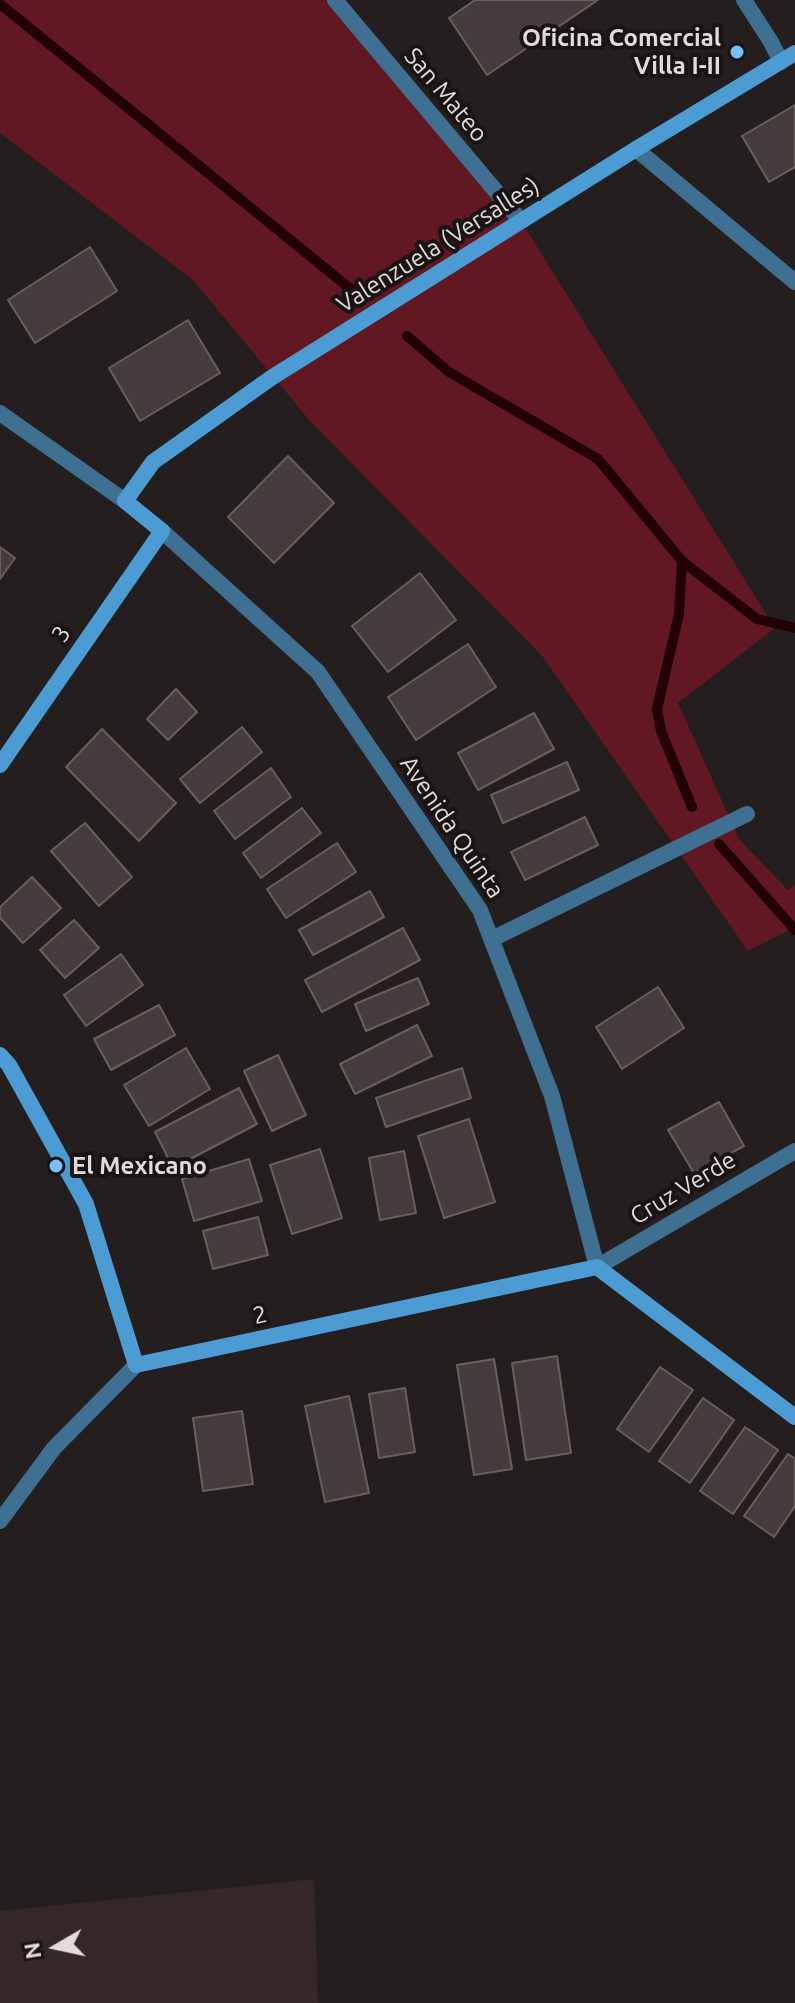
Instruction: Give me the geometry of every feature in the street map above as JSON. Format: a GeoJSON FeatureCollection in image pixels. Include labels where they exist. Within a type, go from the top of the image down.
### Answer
{"type":"FeatureCollection","features":[{"type":"Feature","properties":{"kind":"street","name":"San Mateo"},"geometry":{"type":"LineString","coordinates":[[335,0],[521,221]]}},
{"type":"Feature","properties":{"kind":"street"},"geometry":{"type":"LineString","coordinates":[[744,0],[771,42],[788,57]]}},
{"type":"Feature","properties":{"kind":"street","name":"Valenzuela (Versalles)"},"geometry":{"type":"LineString","coordinates":[[125,501],[153,462],[271,378],[788,57]]}},
{"type":"Feature","properties":{"kind":"street"},"geometry":{"type":"LineString","coordinates":[[636,149],[795,282]]}},
{"type":"Feature","properties":{"kind":"street","name":"Avenida Quinta"},"geometry":{"type":"LineString","coordinates":[[0,413],[125,501],[162,531],[318,672],[480,910],[552,1096],[597,1267]]}},
{"type":"Feature","properties":{"kind":"street","name":"3"},"geometry":{"type":"LineString","coordinates":[[0,765],[162,531]]}},
{"type":"Feature","properties":{"kind":"street"},"geometry":{"type":"LineString","coordinates":[[492,939],[747,814]]}},
{"type":"Feature","properties":{"kind":"street"},"geometry":{"type":"LineString","coordinates":[[0,1055],[9,1065],[86,1204],[136,1365],[54,1448],[0,1521]]}},
{"type":"Feature","properties":{"kind":"street","name":"Cruz Verde"},"geometry":{"type":"LineString","coordinates":[[597,1267],[795,1151]]}},
{"type":"Feature","properties":{"kind":"street"},"geometry":{"type":"LineString","coordinates":[[597,1267],[795,1417]]}},
{"type":"Feature","properties":{"kind":"street","name":"2"},"geometry":{"type":"LineString","coordinates":[[136,1365],[597,1267]]}},
{"type":"Feature","properties":{"kind":"shaded area"},"geometry":{"type":"Polygon","coordinates":[[[0,0],[335,0],[521,221],[775,628],[678,703],[739,839],[788,890],[795,885],[795,927],[748,951],[543,657],[310,421],[193,280],[0,133],[0,0]]]}},
{"type":"Feature","properties":{"kind":"shaded area"},"geometry":{"type":"Polygon","coordinates":[[[314,1879],[318,2003],[0,2003],[0,1911],[314,1879]]]}},
{"type":"Feature","properties":{"kind":"building"},"geometry":{"type":"Polygon","coordinates":[[[475,0],[598,0],[487,75],[449,18],[475,0]]]}},
{"type":"Feature","properties":{"kind":"building"},"geometry":{"type":"Polygon","coordinates":[[[795,105],[795,167],[769,182],[742,136],[795,105]]]}},
{"type":"Feature","properties":{"kind":"building"},"geometry":{"type":"Polygon","coordinates":[[[90,247],[117,291],[35,343],[8,300],[90,247]]]}},
{"type":"Feature","properties":{"kind":"building"},"geometry":{"type":"Polygon","coordinates":[[[188,320],[220,373],[140,421],[109,368],[188,320]]]}},
{"type":"Feature","properties":{"kind":"building"},"geometry":{"type":"Polygon","coordinates":[[[288,456],[334,503],[274,563],[228,517],[288,456]]]}},
{"type":"Feature","properties":{"kind":"building"},"geometry":{"type":"Polygon","coordinates":[[[0,547],[15,558],[0,579],[0,547]]]}},
{"type":"Feature","properties":{"kind":"building"},"geometry":{"type":"Polygon","coordinates":[[[420,573],[456,620],[388,672],[352,626],[420,573]]]}},
{"type":"Feature","properties":{"kind":"building"},"geometry":{"type":"Polygon","coordinates":[[[468,644],[496,687],[416,740],[388,697],[468,644]]]}},
{"type":"Feature","properties":{"kind":"building"},"geometry":{"type":"Polygon","coordinates":[[[176,689],[197,712],[168,740],[147,719],[176,689]]]}},
{"type":"Feature","properties":{"kind":"building"},"geometry":{"type":"Polygon","coordinates":[[[534,713],[554,749],[478,790],[458,753],[534,713]]]}},
{"type":"Feature","properties":{"kind":"building"},"geometry":{"type":"Polygon","coordinates":[[[242,727],[262,752],[200,803],[180,779],[242,727]]]}},
{"type":"Feature","properties":{"kind":"building"},"geometry":{"type":"Polygon","coordinates":[[[102,729],[176,803],[139,841],[66,767],[102,729]]]}},
{"type":"Feature","properties":{"kind":"building"},"geometry":{"type":"Polygon","coordinates":[[[567,762],[579,790],[503,823],[491,795],[567,762]]]}},
{"type":"Feature","properties":{"kind":"building"},"geometry":{"type":"Polygon","coordinates":[[[271,768],[291,797],[235,839],[214,811],[271,768]]]}},
{"type":"Feature","properties":{"kind":"building"},"geometry":{"type":"Polygon","coordinates":[[[302,808],[321,833],[261,878],[243,853],[302,808]]]}},
{"type":"Feature","properties":{"kind":"building"},"geometry":{"type":"Polygon","coordinates":[[[585,817],[598,845],[525,880],[511,852],[585,817]]]}},
{"type":"Feature","properties":{"kind":"building"},"geometry":{"type":"Polygon","coordinates":[[[85,823],[132,877],[99,906],[51,851],[85,823]]]}},
{"type":"Feature","properties":{"kind":"building"},"geometry":{"type":"Polygon","coordinates":[[[337,843],[356,872],[286,918],[267,889],[337,843]]]}},
{"type":"Feature","properties":{"kind":"building"},"geometry":{"type":"Polygon","coordinates":[[[32,877],[61,908],[23,943],[0,918],[0,907],[32,877]]]}},
{"type":"Feature","properties":{"kind":"building"},"geometry":{"type":"Polygon","coordinates":[[[370,891],[384,917],[313,955],[299,930],[370,891]]]}},
{"type":"Feature","properties":{"kind":"building"},"geometry":{"type":"Polygon","coordinates":[[[74,920],[99,948],[65,978],[40,950],[74,920]]]}},
{"type":"Feature","properties":{"kind":"building"},"geometry":{"type":"Polygon","coordinates":[[[403,928],[420,960],[322,1012],[305,980],[403,928]]]}},
{"type":"Feature","properties":{"kind":"building"},"geometry":{"type":"Polygon","coordinates":[[[121,954],[143,985],[86,1026],[64,995],[121,954]]]}},
{"type":"Feature","properties":{"kind":"building"},"geometry":{"type":"Polygon","coordinates":[[[418,978],[429,1004],[366,1031],[355,1004],[418,978]]]}},
{"type":"Feature","properties":{"kind":"building"},"geometry":{"type":"Polygon","coordinates":[[[658,987],[684,1028],[622,1069],[596,1027],[658,987]]]}},
{"type":"Feature","properties":{"kind":"building"},"geometry":{"type":"Polygon","coordinates":[[[159,1005],[175,1035],[111,1070],[94,1039],[159,1005]]]}},
{"type":"Feature","properties":{"kind":"building"},"geometry":{"type":"Polygon","coordinates":[[[417,1025],[432,1056],[355,1094],[340,1064],[417,1025]]]}},
{"type":"Feature","properties":{"kind":"building"},"geometry":{"type":"Polygon","coordinates":[[[186,1048],[210,1089],[149,1126],[124,1085],[186,1048]]]}},
{"type":"Feature","properties":{"kind":"building"},"geometry":{"type":"Polygon","coordinates":[[[278,1055],[306,1115],[272,1131],[244,1071],[278,1055]]]}},
{"type":"Feature","properties":{"kind":"building"},"geometry":{"type":"Polygon","coordinates":[[[462,1068],[471,1098],[386,1127],[376,1098],[462,1068]]]}},
{"type":"Feature","properties":{"kind":"building"},"geometry":{"type":"Polygon","coordinates":[[[239,1088],[257,1124],[173,1168],[155,1132],[239,1088]]]}},
{"type":"Feature","properties":{"kind":"building"},"geometry":{"type":"Polygon","coordinates":[[[719,1102],[744,1146],[694,1173],[668,1130],[719,1102]]]}},
{"type":"Feature","properties":{"kind":"building"},"geometry":{"type":"Polygon","coordinates":[[[469,1119],[495,1202],[444,1218],[418,1136],[469,1119]]]}},
{"type":"Feature","properties":{"kind":"building"},"geometry":{"type":"Polygon","coordinates":[[[320,1149],[342,1218],[292,1234],[270,1165],[320,1149]]]}},
{"type":"Feature","properties":{"kind":"building"},"geometry":{"type":"Polygon","coordinates":[[[404,1151],[416,1213],[380,1220],[369,1158],[404,1151]]]}},
{"type":"Feature","properties":{"kind":"building"},"geometry":{"type":"Polygon","coordinates":[[[249,1159],[262,1201],[194,1221],[182,1179],[249,1159]]]}},
{"type":"Feature","properties":{"kind":"building"},"geometry":{"type":"Polygon","coordinates":[[[258,1217],[268,1255],[213,1269],[203,1231],[258,1217]]]}},
{"type":"Feature","properties":{"kind":"building"},"geometry":{"type":"Polygon","coordinates":[[[557,1356],[571,1453],[526,1460],[512,1363],[557,1356]]]}},
{"type":"Feature","properties":{"kind":"building"},"geometry":{"type":"Polygon","coordinates":[[[494,1359],[512,1469],[474,1475],[457,1365],[494,1359]]]}},
{"type":"Feature","properties":{"kind":"building"},"geometry":{"type":"Polygon","coordinates":[[[660,1367],[693,1390],[649,1452],[617,1429],[660,1367]]]}},
{"type":"Feature","properties":{"kind":"building"},"geometry":{"type":"Polygon","coordinates":[[[405,1388],[415,1452],[379,1458],[369,1394],[405,1388]]]}},
{"type":"Feature","properties":{"kind":"building"},"geometry":{"type":"Polygon","coordinates":[[[349,1396],[369,1493],[325,1502],[305,1406],[349,1396]]]}},
{"type":"Feature","properties":{"kind":"building"},"geometry":{"type":"Polygon","coordinates":[[[703,1398],[734,1420],[690,1483],[659,1461],[703,1398]]]}},
{"type":"Feature","properties":{"kind":"building"},"geometry":{"type":"Polygon","coordinates":[[[242,1411],[253,1484],[203,1491],[193,1418],[242,1411]]]}},
{"type":"Feature","properties":{"kind":"building"},"geometry":{"type":"Polygon","coordinates":[[[745,1427],[778,1450],[733,1514],[700,1491],[745,1427]]]}},
{"type":"Feature","properties":{"kind":"building"},"geometry":{"type":"Polygon","coordinates":[[[788,1454],[795,1459],[795,1506],[774,1537],[744,1516],[788,1454]]]}},
{"type":"Feature","properties":{"kind":"waterway"},"geometry":{"type":"LineString","coordinates":[[0,4],[358,295]]}},
{"type":"Feature","properties":{"kind":"waterway"},"geometry":{"type":"LineString","coordinates":[[407,336],[449,372],[598,459],[682,561],[757,619],[795,628]]}},
{"type":"Feature","properties":{"kind":"waterway"},"geometry":{"type":"LineString","coordinates":[[682,561],[679,614],[657,709],[661,731],[692,807]]}},
{"type":"Feature","properties":{"kind":"waterway"},"geometry":{"type":"LineString","coordinates":[[719,844],[795,930]]}},
{"type":"Feature","properties":{"kind":"place","name":"Oficina Comercial Villa I-II"},"geometry":{"type":"Point","coordinates":[737,52]}},
{"type":"Feature","properties":{"kind":"place","name":"El Mexicano"},"geometry":{"type":"Point","coordinates":[56,1166]}}]}
